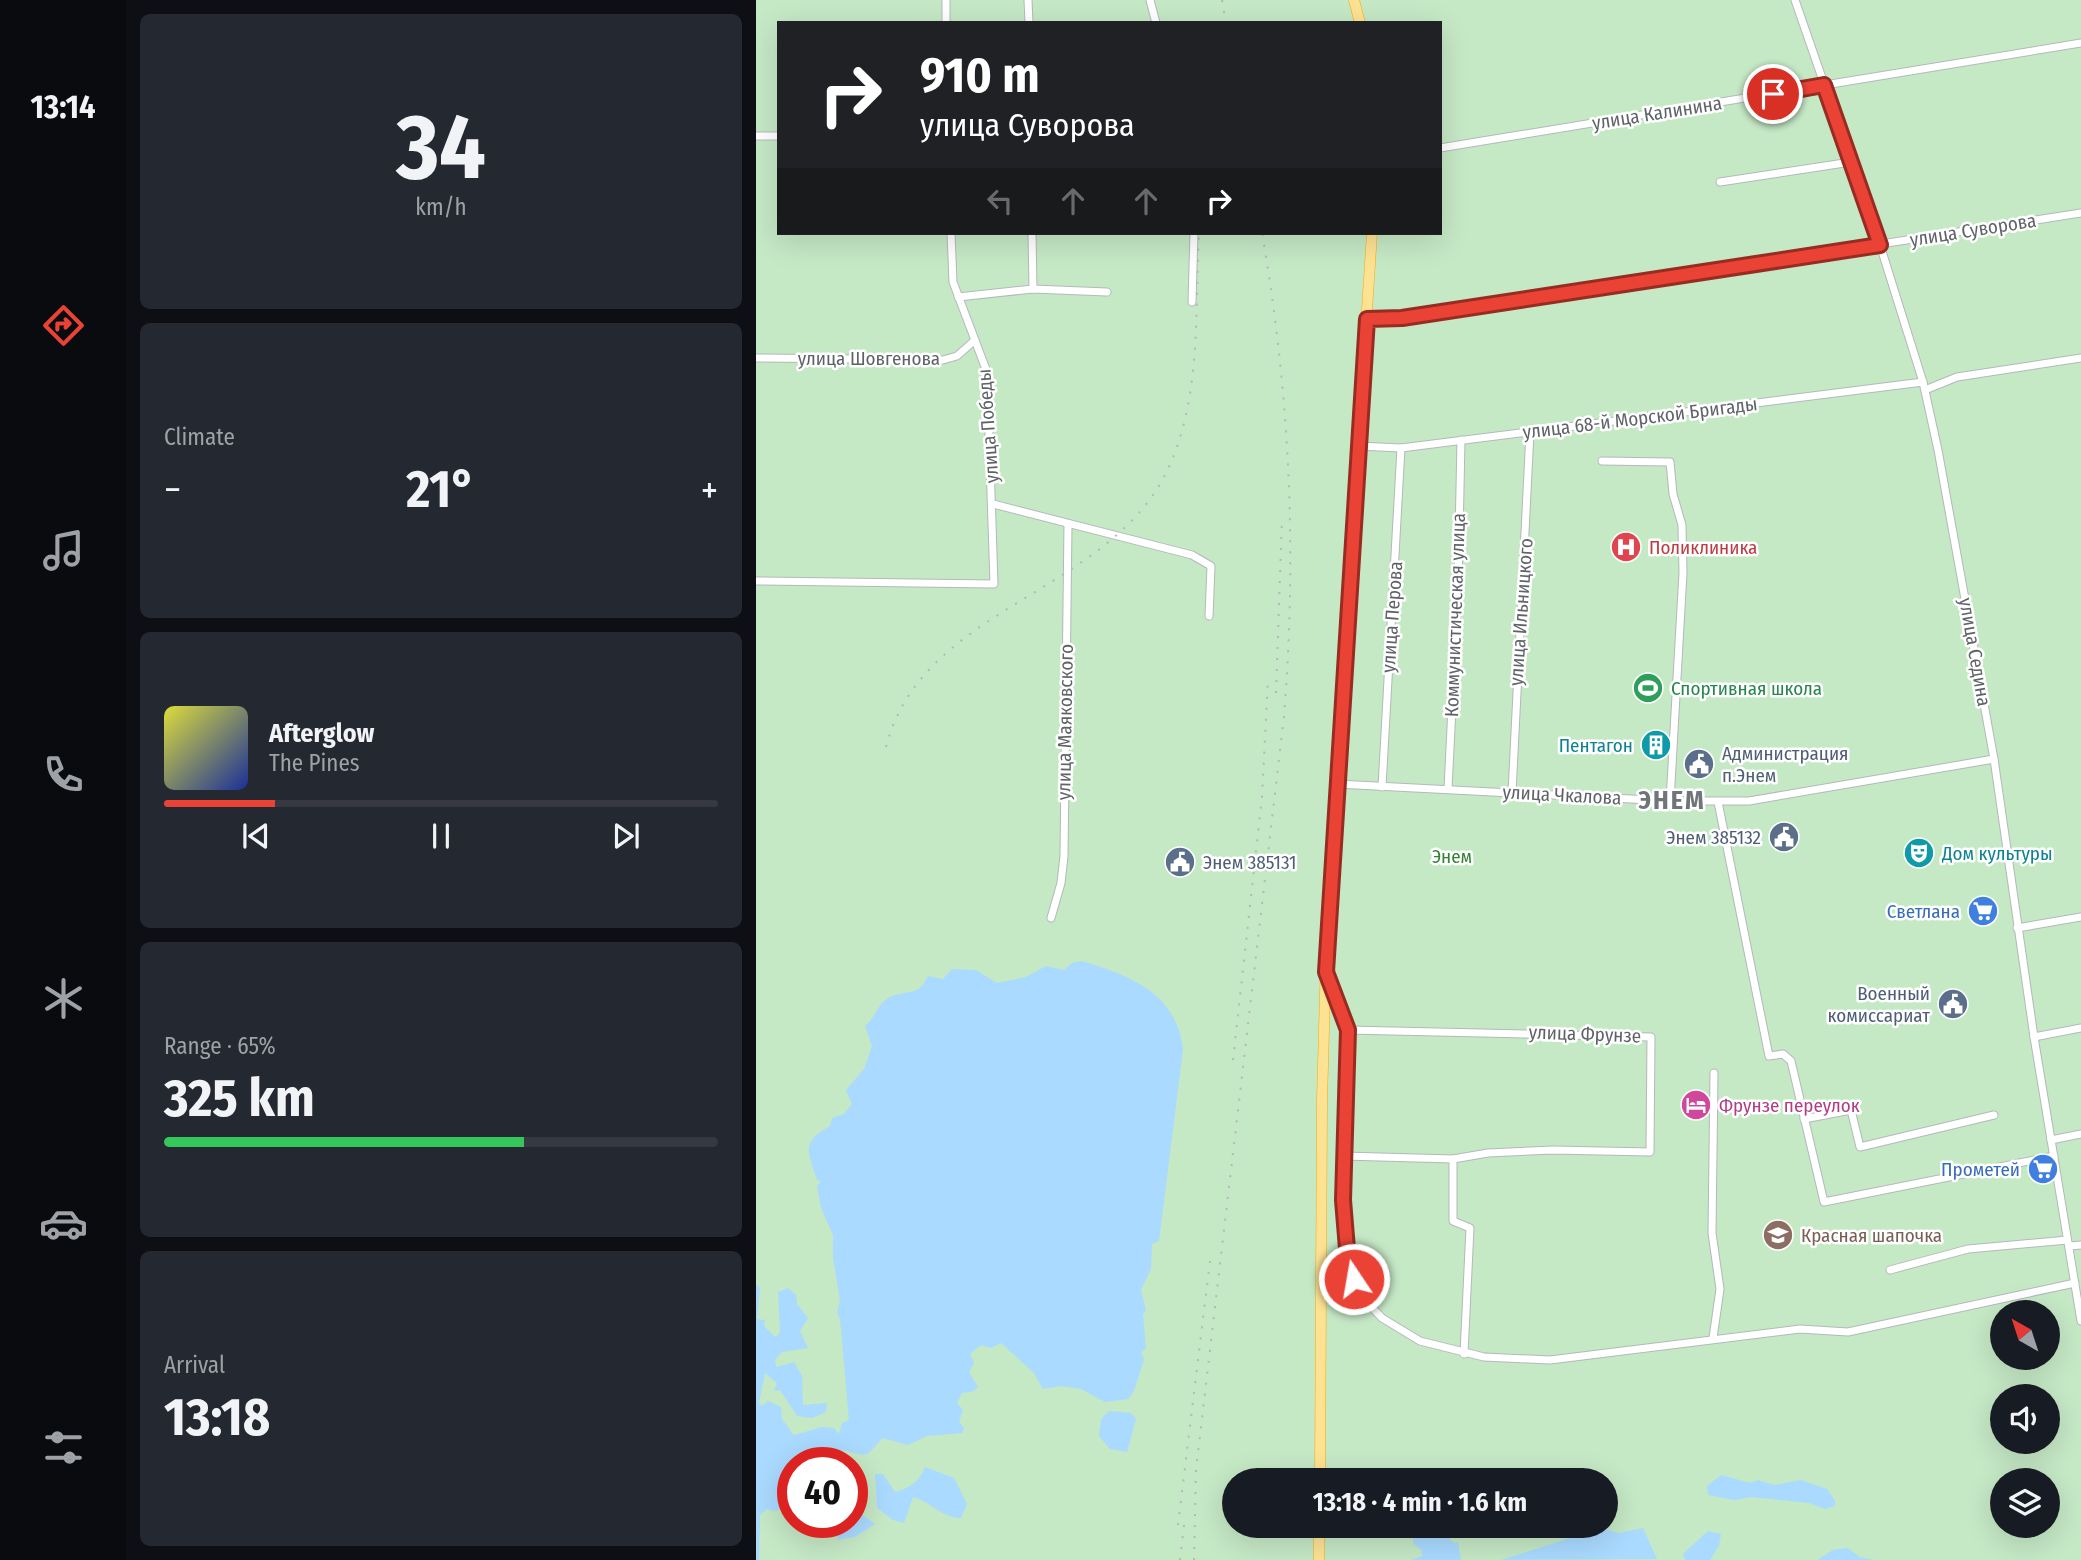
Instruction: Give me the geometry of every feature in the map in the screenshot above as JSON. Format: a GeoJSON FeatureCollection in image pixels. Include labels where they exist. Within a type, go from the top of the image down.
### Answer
{"type":"FeatureCollection","features":[{"type":"Feature","properties":{"kind":"highway"},"geometry":{"type":"LineString","coordinates":[[1354,0],[1359,21]]}},
{"type":"Feature","properties":{"kind":"highway"},"geometry":{"type":"LineString","coordinates":[[1320,1468],[1321,1131],[1326,972],[1372,235]]}},
{"type":"Feature","properties":{"kind":"highway"},"geometry":{"type":"LineString","coordinates":[[1319,1538],[1319,1560]]}},
{"type":"Feature","properties":{"kind":"street"},"geometry":{"type":"LineString","coordinates":[[946,0],[946,21]]}},
{"type":"Feature","properties":{"kind":"street"},"geometry":{"type":"LineString","coordinates":[[1028,0],[1029,21]]}},
{"type":"Feature","properties":{"kind":"street"},"geometry":{"type":"LineString","coordinates":[[1150,0],[1155,21]]}},
{"type":"Feature","properties":{"kind":"street","name":"улица Седина"},"geometry":{"type":"LineString","coordinates":[[1795,0],[1880,245],[1924,386],[1994,759],[2017,928],[2081,1321]]}},
{"type":"Feature","properties":{"kind":"street","name":"улица Калинина"},"geometry":{"type":"LineString","coordinates":[[1442,148],[2081,43]]}},
{"type":"Feature","properties":{"kind":"street"},"geometry":{"type":"LineString","coordinates":[[756,136],[777,136]]}},
{"type":"Feature","properties":{"kind":"street"},"geometry":{"type":"LineString","coordinates":[[1720,182],[1851,162]]}},
{"type":"Feature","properties":{"kind":"street","name":"улица Суворова"},"geometry":{"type":"LineString","coordinates":[[1367,319],[1402,318],[2081,213]]}},
{"type":"Feature","properties":{"kind":"street","name":"улица Победы"},"geometry":{"type":"LineString","coordinates":[[756,581],[994,584],[987,372],[953,282],[951,235]]}},
{"type":"Feature","properties":{"kind":"street"},"geometry":{"type":"LineString","coordinates":[[1032,235],[1033,289]]}},
{"type":"Feature","properties":{"kind":"street"},"geometry":{"type":"LineString","coordinates":[[1192,302],[1194,235]]}},
{"type":"Feature","properties":{"kind":"street"},"geometry":{"type":"LineString","coordinates":[[958,297],[1033,289],[1107,292]]}},
{"type":"Feature","properties":{"kind":"street","name":"улица Шовгенова"},"geometry":{"type":"LineString","coordinates":[[756,358],[943,360],[957,356],[975,340]]}},
{"type":"Feature","properties":{"kind":"street","name":"улица 68-й Морской Бригады"},"geometry":{"type":"LineString","coordinates":[[1358,446],[1401,448],[1924,386],[1957,377],[2081,358]]}},
{"type":"Feature","properties":{"kind":"street","name":"улица Ильницкого"},"geometry":{"type":"LineString","coordinates":[[1512,793],[1530,432]]}},
{"type":"Feature","properties":{"kind":"street","name":"Коммунистическая улица"},"geometry":{"type":"LineString","coordinates":[[1448,789],[1458,585],[1461,440]]}},
{"type":"Feature","properties":{"kind":"street","name":"улица Перова"},"geometry":{"type":"LineString","coordinates":[[1382,787],[1401,448]]}},
{"type":"Feature","properties":{"kind":"street"},"geometry":{"type":"LineString","coordinates":[[1601,461],[1670,462],[1673,494],[1682,525],[1683,573],[1670,801]]}},
{"type":"Feature","properties":{"kind":"street"},"geometry":{"type":"LineString","coordinates":[[993,504],[1068,524],[1107,531],[1192,555],[1211,566],[1209,616]]}},
{"type":"Feature","properties":{"kind":"street","name":"улица Маяковского"},"geometry":{"type":"LineString","coordinates":[[1051,918],[1061,883],[1064,856],[1068,524]]}},
{"type":"Feature","properties":{"kind":"street","name":"улица Чкалова"},"geometry":{"type":"LineString","coordinates":[[1337,784],[1670,801],[1749,801],[1994,759]]}},
{"type":"Feature","properties":{"kind":"street"},"geometry":{"type":"LineString","coordinates":[[1718,802],[1769,1056],[1783,1054],[1791,1061],[1824,1202],[2054,1156]]}},
{"type":"Feature","properties":{"kind":"street"},"geometry":{"type":"LineString","coordinates":[[2017,928],[2081,918]]}},
{"type":"Feature","properties":{"kind":"street"},"geometry":{"type":"LineString","coordinates":[[1326,972],[1348,1030],[1343,1156],[1348,1261],[1366,1301],[1398,1330],[1420,1341],[1464,1354],[1550,1360],[1800,1329],[1848,1332],[2075,1283]]}},
{"type":"Feature","properties":{"kind":"street"},"geometry":{"type":"LineString","coordinates":[[2034,1037],[2081,1028]]}},
{"type":"Feature","properties":{"kind":"street","name":"улица Фрунзе"},"geometry":{"type":"LineString","coordinates":[[1343,1156],[1453,1159],[1488,1153],[1553,1150],[1650,1152],[1651,1037],[1348,1030]]}},
{"type":"Feature","properties":{"kind":"street"},"geometry":{"type":"LineString","coordinates":[[1713,1338],[1720,1289],[1712,1233],[1714,1073]]}},
{"type":"Feature","properties":{"kind":"street"},"geometry":{"type":"LineString","coordinates":[[1804,1119],[1851,1110],[1860,1147],[1994,1115]]}},
{"type":"Feature","properties":{"kind":"street"},"geometry":{"type":"LineString","coordinates":[[2051,1140],[2081,1134]]}},
{"type":"Feature","properties":{"kind":"street"},"geometry":{"type":"LineString","coordinates":[[1453,1159],[1453,1221],[1470,1228],[1464,1354]]}},
{"type":"Feature","properties":{"kind":"street"},"geometry":{"type":"LineString","coordinates":[[1890,1270],[1968,1249],[2068,1243],[2081,1245]]}},
{"type":"Feature","properties":{"kind":"green space","name":"Энем"},"geometry":{"type":"Polygon","coordinates":[[[756,0],[2081,0],[2081,1560],[756,1560],[756,0]]]}},
{"type":"Feature","properties":{"kind":"water"},"geometry":{"type":"Polygon","coordinates":[[[1082,961],[1117,973],[1148,989],[1171,1013],[1179,1029],[1183,1049],[1159,1241],[1152,1244],[1151,1269],[1141,1290],[1146,1310],[1143,1315],[1146,1348],[1141,1352],[1144,1359],[1134,1391],[1128,1399],[1105,1402],[1081,1389],[1061,1386],[1043,1389],[1034,1373],[1001,1343],[991,1348],[981,1345],[970,1354],[974,1363],[969,1372],[978,1387],[974,1391],[962,1393],[957,1403],[963,1410],[959,1422],[964,1428],[962,1433],[927,1436],[908,1445],[882,1438],[868,1454],[868,1447],[777,1447],[777,1510],[767,1509],[760,1515],[759,1560],[756,1560],[756,1284],[760,1288],[757,1319],[765,1320],[764,1326],[775,1337],[780,1333],[778,1292],[788,1288],[796,1295],[797,1304],[808,1318],[800,1331],[808,1348],[782,1352],[775,1360],[776,1367],[794,1362],[802,1376],[803,1405],[827,1403],[826,1412],[812,1418],[797,1416],[780,1390],[774,1391],[777,1383],[765,1373],[759,1403],[762,1406],[768,1401],[781,1407],[782,1419],[794,1435],[822,1427],[834,1428],[839,1434],[842,1423],[849,1420],[840,1319],[837,1313],[840,1301],[833,1258],[833,1235],[821,1208],[817,1186],[821,1181],[817,1180],[809,1148],[814,1137],[830,1126],[832,1118],[844,1114],[852,1104],[846,1090],[864,1069],[872,1046],[865,1026],[886,1000],[916,990],[928,976],[943,979],[952,969],[976,970],[997,983],[1026,977],[1046,966],[1064,970],[1072,963],[1082,961]]]}},
{"type":"Feature","properties":{"kind":"water"},"geometry":{"type":"Polygon","coordinates":[[[1109,1411],[1131,1413],[1136,1419],[1127,1452],[1110,1449],[1099,1436],[1101,1419],[1109,1411]]]}},
{"type":"Feature","properties":{"kind":"water"},"geometry":{"type":"Polygon","coordinates":[[[925,1467],[954,1478],[967,1504],[961,1518],[949,1516],[913,1497],[904,1523],[893,1520],[877,1508],[875,1474],[883,1474],[895,1492],[914,1483],[925,1467]]]}},
{"type":"Feature","properties":{"kind":"water"},"geometry":{"type":"Polygon","coordinates":[[[1721,1475],[1750,1483],[1758,1480],[1774,1485],[1801,1480],[1827,1489],[1835,1501],[1835,1506],[1825,1509],[1809,1503],[1751,1497],[1734,1500],[1708,1495],[1707,1486],[1721,1475]]]}},
{"type":"Feature","properties":{"kind":"water"},"geometry":{"type":"Polygon","coordinates":[[[868,1519],[875,1524],[868,1529],[868,1519]]]}},
{"type":"Feature","properties":{"kind":"water"},"geometry":{"type":"Polygon","coordinates":[[[1643,1528],[1657,1559],[1501,1560],[1570,1538],[1618,1538],[1618,1533],[1643,1528]]]}},
{"type":"Feature","properties":{"kind":"water"},"geometry":{"type":"Polygon","coordinates":[[[1708,1531],[1721,1534],[1719,1546],[1710,1560],[1685,1560],[1683,1554],[1708,1531]]]}},
{"type":"Feature","properties":{"kind":"water"},"geometry":{"type":"Polygon","coordinates":[[[1413,1538],[1449,1538],[1454,1543],[1458,1542],[1461,1560],[1411,1560],[1422,1556],[1422,1551],[1413,1543],[1413,1538]]]}},
{"type":"Feature","properties":{"kind":"water"},"geometry":{"type":"Polygon","coordinates":[[[1847,1548],[1860,1557],[1874,1560],[1817,1560],[1833,1550],[1847,1548]]]}},
{"type":"Feature","properties":{"kind":"railway"},"geometry":{"type":"LineString","coordinates":[[1222,0],[1226,21]]}},
{"type":"Feature","properties":{"kind":"railway"},"geometry":{"type":"LineString","coordinates":[[886,747],[906,700],[936,663],[973,632],[1099,550],[1135,517],[1164,477],[1176,449],[1191,389],[1199,235]]}},
{"type":"Feature","properties":{"kind":"railway"},"geometry":{"type":"LineString","coordinates":[[1194,1560],[1196,1470],[1284,716],[1288,655],[1290,534],[1285,414],[1272,293],[1262,235]]}},
{"type":"Feature","properties":{"kind":"railway"},"geometry":{"type":"LineString","coordinates":[[1276,693],[1282,518]]}},
{"type":"Feature","properties":{"kind":"railway"},"geometry":{"type":"LineString","coordinates":[[1233,1060],[1262,797],[1268,680]]}},
{"type":"Feature","properties":{"kind":"railway"},"geometry":{"type":"LineString","coordinates":[[1178,1525],[1210,1261]]}},
{"type":"Feature","properties":{"kind":"railway"},"geometry":{"type":"LineString","coordinates":[[1180,1560],[1185,1517]]}},
{"type":"Feature","properties":{"kind":"place","name":"Поликлиника"},"geometry":{"type":"Point","coordinates":[1626,547]}},
{"type":"Feature","properties":{"kind":"place","name":"Спортивная школа"},"geometry":{"type":"Point","coordinates":[1648,688]}},
{"type":"Feature","properties":{"kind":"place","name":"Пентагон"},"geometry":{"type":"Point","coordinates":[1656,745]}},
{"type":"Feature","properties":{"kind":"place","name":"Администрация п.Энем"},"geometry":{"type":"Point","coordinates":[1699,764]}},
{"type":"Feature","properties":{"kind":"place","name":"Энем 385132"},"geometry":{"type":"Point","coordinates":[1784,837]}},
{"type":"Feature","properties":{"kind":"place","name":"Дом культуры"},"geometry":{"type":"Point","coordinates":[1919,853]}},
{"type":"Feature","properties":{"kind":"place","name":"Энем 385131"},"geometry":{"type":"Point","coordinates":[1180,862]}},
{"type":"Feature","properties":{"kind":"place","name":"Светлана"},"geometry":{"type":"Point","coordinates":[1983,911]}},
{"type":"Feature","properties":{"kind":"place","name":"Военный комиссариат"},"geometry":{"type":"Point","coordinates":[1953,1004]}},
{"type":"Feature","properties":{"kind":"place","name":"Фрунзе переулок"},"geometry":{"type":"Point","coordinates":[1696,1105]}},
{"type":"Feature","properties":{"kind":"place","name":"Прометей"},"geometry":{"type":"Point","coordinates":[2043,1169]}},
{"type":"Feature","properties":{"kind":"place","name":"Красная шапочка"},"geometry":{"type":"Point","coordinates":[1778,1235]}},
{"type":"Feature","properties":{"kind":"district","name":"ЭНЕМ"},"geometry":{"type":"Point","coordinates":[1672,800]}},
{"type":"Feature","properties":{"kind":"route"},"geometry":{"type":"LineString","coordinates":[[1354,1279],[1348,1261],[1343,1200],[1348,1030],[1326,972],[1367,319],[1402,318],[1880,245],[1824,85],[1773,94]]}}]}
